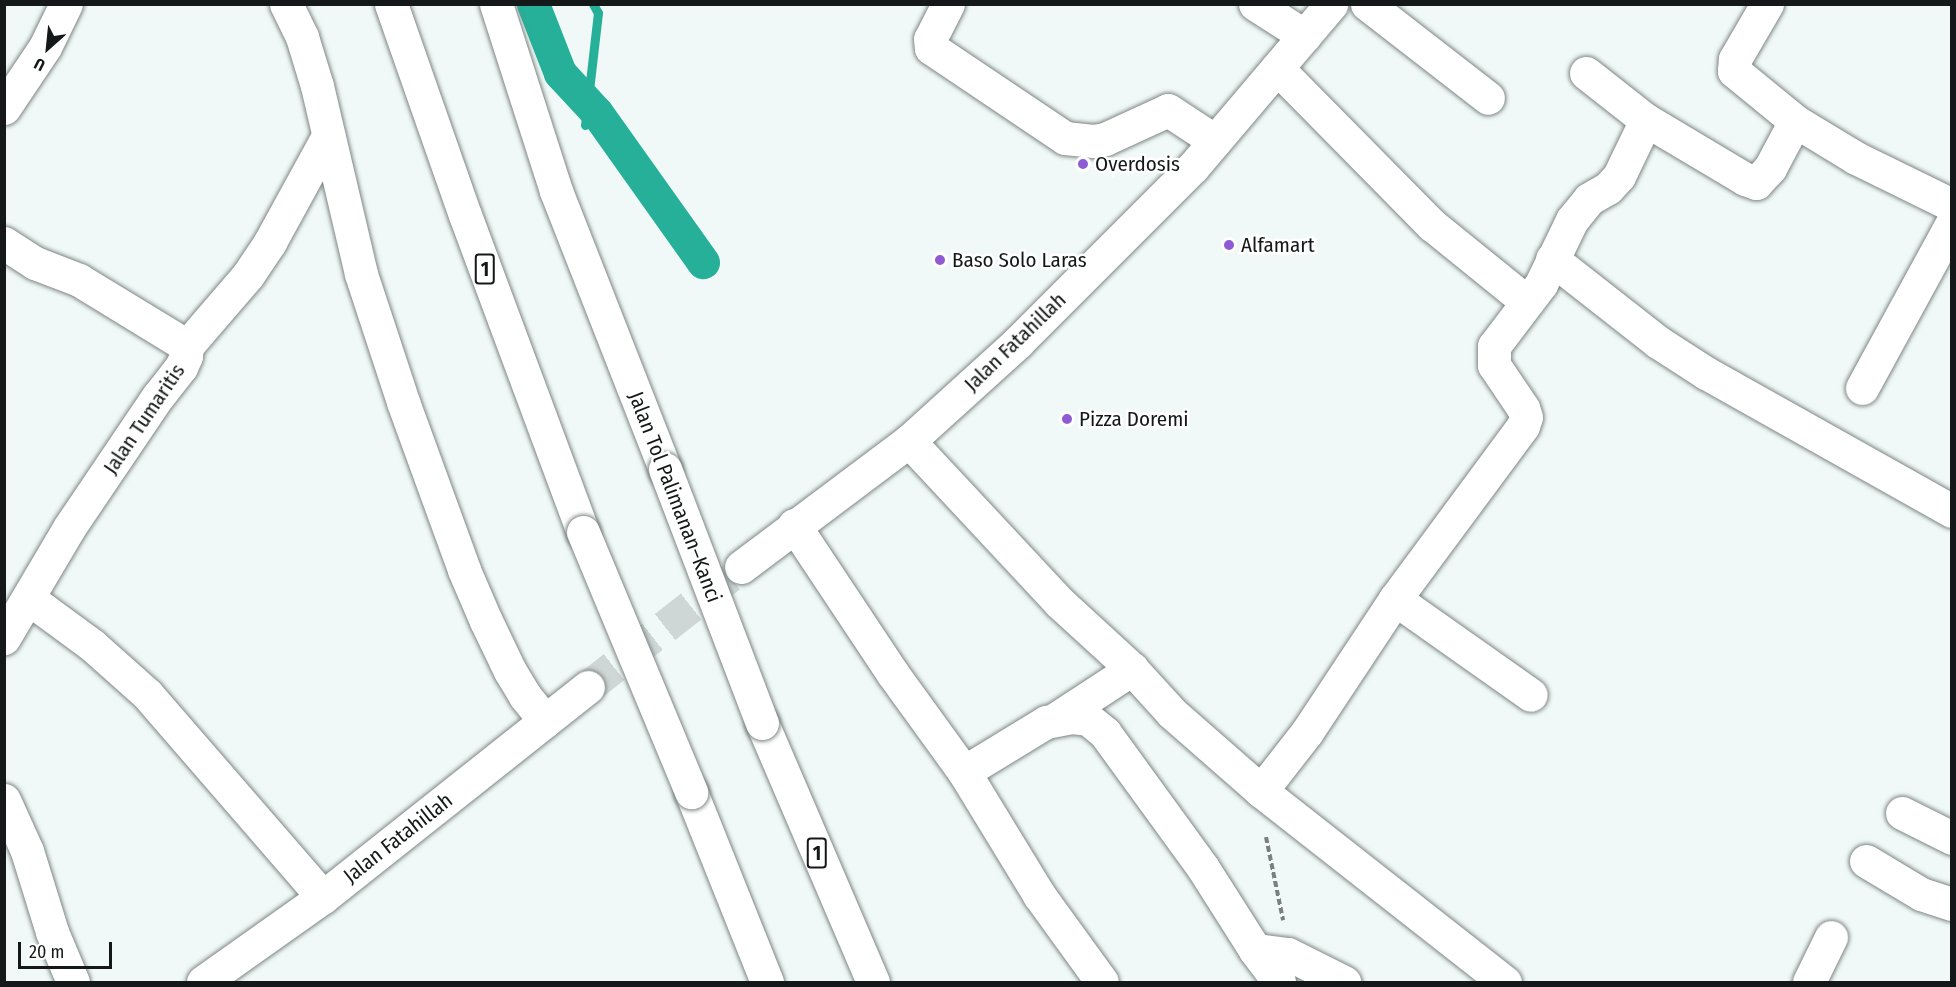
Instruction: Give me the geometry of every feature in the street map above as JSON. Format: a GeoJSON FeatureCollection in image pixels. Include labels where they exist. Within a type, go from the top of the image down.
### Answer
{"type":"FeatureCollection","features":[{"type":"Feature","properties":{"kind":"main road"},"geometry":{"type":"LineString","coordinates":[[4,108],[45,47],[66,4]]}},
{"type":"Feature","properties":{"kind":"main road"},"geometry":{"type":"LineString","coordinates":[[286,4],[302,37],[361,274],[403,402],[464,570],[510,671],[525,696],[545,721]]}},
{"type":"Feature","properties":{"kind":"main road","name":"1"},"geometry":{"type":"LineString","coordinates":[[391,4],[465,215],[583,532],[767,982]]}},
{"type":"Feature","properties":{"kind":"main road","name":"Jalan Tol Palimanan–Kanci"},"geometry":{"type":"LineString","coordinates":[[496,4],[556,191],[762,723],[873,982]]}},
{"type":"Feature","properties":{"kind":"main road"},"geometry":{"type":"LineString","coordinates":[[948,4],[930,39],[931,48],[1065,138],[1094,141],[1105,139],[1168,110],[1215,141]]}},
{"type":"Feature","properties":{"kind":"main road"},"geometry":{"type":"LineString","coordinates":[[1255,4],[1305,36]]}},
{"type":"Feature","properties":{"kind":"main road","name":"Jalan Fatahillah"},"geometry":{"type":"LineString","coordinates":[[741,567],[794,525],[909,441],[1018,342],[1194,167],[1332,4]]}},
{"type":"Feature","properties":{"kind":"main road"},"geometry":{"type":"LineString","coordinates":[[1367,4],[1488,98]]}},
{"type":"Feature","properties":{"kind":"main road"},"geometry":{"type":"LineString","coordinates":[[1767,4],[1735,59],[1734,71],[1795,121],[1856,158],[1952,205]]}},
{"type":"Feature","properties":{"kind":"main road"},"geometry":{"type":"LineString","coordinates":[[1277,68],[1432,225],[1527,302]]}},
{"type":"Feature","properties":{"kind":"main road"},"geometry":{"type":"LineString","coordinates":[[1586,73],[1646,120],[1756,183],[1770,168],[1795,121]]}},
{"type":"Feature","properties":{"kind":"main road"},"geometry":{"type":"LineString","coordinates":[[1261,791],[1307,732],[1395,599],[1523,426],[1526,417],[1523,408],[1499,373],[1492,356],[1494,346],[1541,284],[1572,220],[1588,199],[1608,188],[1619,176],[1646,120]]}},
{"type":"Feature","properties":{"kind":"main road"},"geometry":{"type":"LineString","coordinates":[[187,346],[248,275],[270,242],[328,136]]}},
{"type":"Feature","properties":{"kind":"main road"},"geometry":{"type":"LineString","coordinates":[[1862,388],[1952,223]]}},
{"type":"Feature","properties":{"kind":"main road","name":"Jalan Tumaritis"},"geometry":{"type":"LineString","coordinates":[[4,243],[26,258],[79,280],[187,346],[181,367],[69,528],[19,595],[4,638]]}},
{"type":"Feature","properties":{"kind":"main road"},"geometry":{"type":"LineString","coordinates":[[1552,259],[1658,342],[1706,373],[1952,511]]}},
{"type":"Feature","properties":{"kind":"main road"},"geometry":{"type":"LineString","coordinates":[[909,441],[1059,602],[1132,669],[1172,713],[1261,791],[1505,982]]}},
{"type":"Feature","properties":{"kind":"main road"},"geometry":{"type":"LineString","coordinates":[[794,525],[893,674],[964,772],[1039,895],[1102,982]]}},
{"type":"Feature","properties":{"kind":"main road"},"geometry":{"type":"LineString","coordinates":[[19,595],[93,645],[147,694],[323,897]]}},
{"type":"Feature","properties":{"kind":"main road"},"geometry":{"type":"LineString","coordinates":[[1395,599],[1531,695]]}},
{"type":"Feature","properties":{"kind":"main road"},"geometry":{"type":"LineString","coordinates":[[964,772],[1020,736],[1057,718],[1132,669]]}},
{"type":"Feature","properties":{"kind":"main road","name":"Jalan Fatahillah"},"geometry":{"type":"LineString","coordinates":[[203,982],[323,897],[588,687]]}},
{"type":"Feature","properties":{"kind":"main road"},"geometry":{"type":"LineString","coordinates":[[1057,718],[1088,719],[1105,733],[1203,868],[1255,950],[1284,968],[1344,982]]}},
{"type":"Feature","properties":{"kind":"main road"},"geometry":{"type":"LineString","coordinates":[[4,800],[27,851],[52,932],[73,982]]}},
{"type":"Feature","properties":{"kind":"main road"},"geometry":{"type":"LineString","coordinates":[[1902,813],[1952,838]]}},
{"type":"Feature","properties":{"kind":"main road"},"geometry":{"type":"LineString","coordinates":[[1866,861],[1921,894],[1952,904]]}},
{"type":"Feature","properties":{"kind":"main road"},"geometry":{"type":"LineString","coordinates":[[1809,982],[1831,937]]}},
{"type":"Feature","properties":{"kind":"path"},"geometry":{"type":"LineString","coordinates":[[1261,791],[1261,817],[1274,868],[1284,968]]}},
{"type":"Feature","properties":{"kind":"waterway"},"geometry":{"type":"LineString","coordinates":[[533,4],[560,73],[597,113],[703,262]]}},
{"type":"Feature","properties":{"kind":"waterway"},"geometry":{"type":"LineString","coordinates":[[585,125],[598,13],[593,4]]}},
{"type":"Feature","properties":{"kind":"tunnel"},"geometry":{"type":"LineString","coordinates":[[588,687],[741,567]]}},
{"type":"Feature","properties":{"kind":"place","name":"Overdosis"},"geometry":{"type":"Point","coordinates":[1083,164]}},
{"type":"Feature","properties":{"kind":"place","name":"Alfamart"},"geometry":{"type":"Point","coordinates":[1229,245]}},
{"type":"Feature","properties":{"kind":"place","name":"Baso Solo Laras"},"geometry":{"type":"Point","coordinates":[940,260]}},
{"type":"Feature","properties":{"kind":"place","name":"Pizza Doremi"},"geometry":{"type":"Point","coordinates":[1067,419]}}]}
